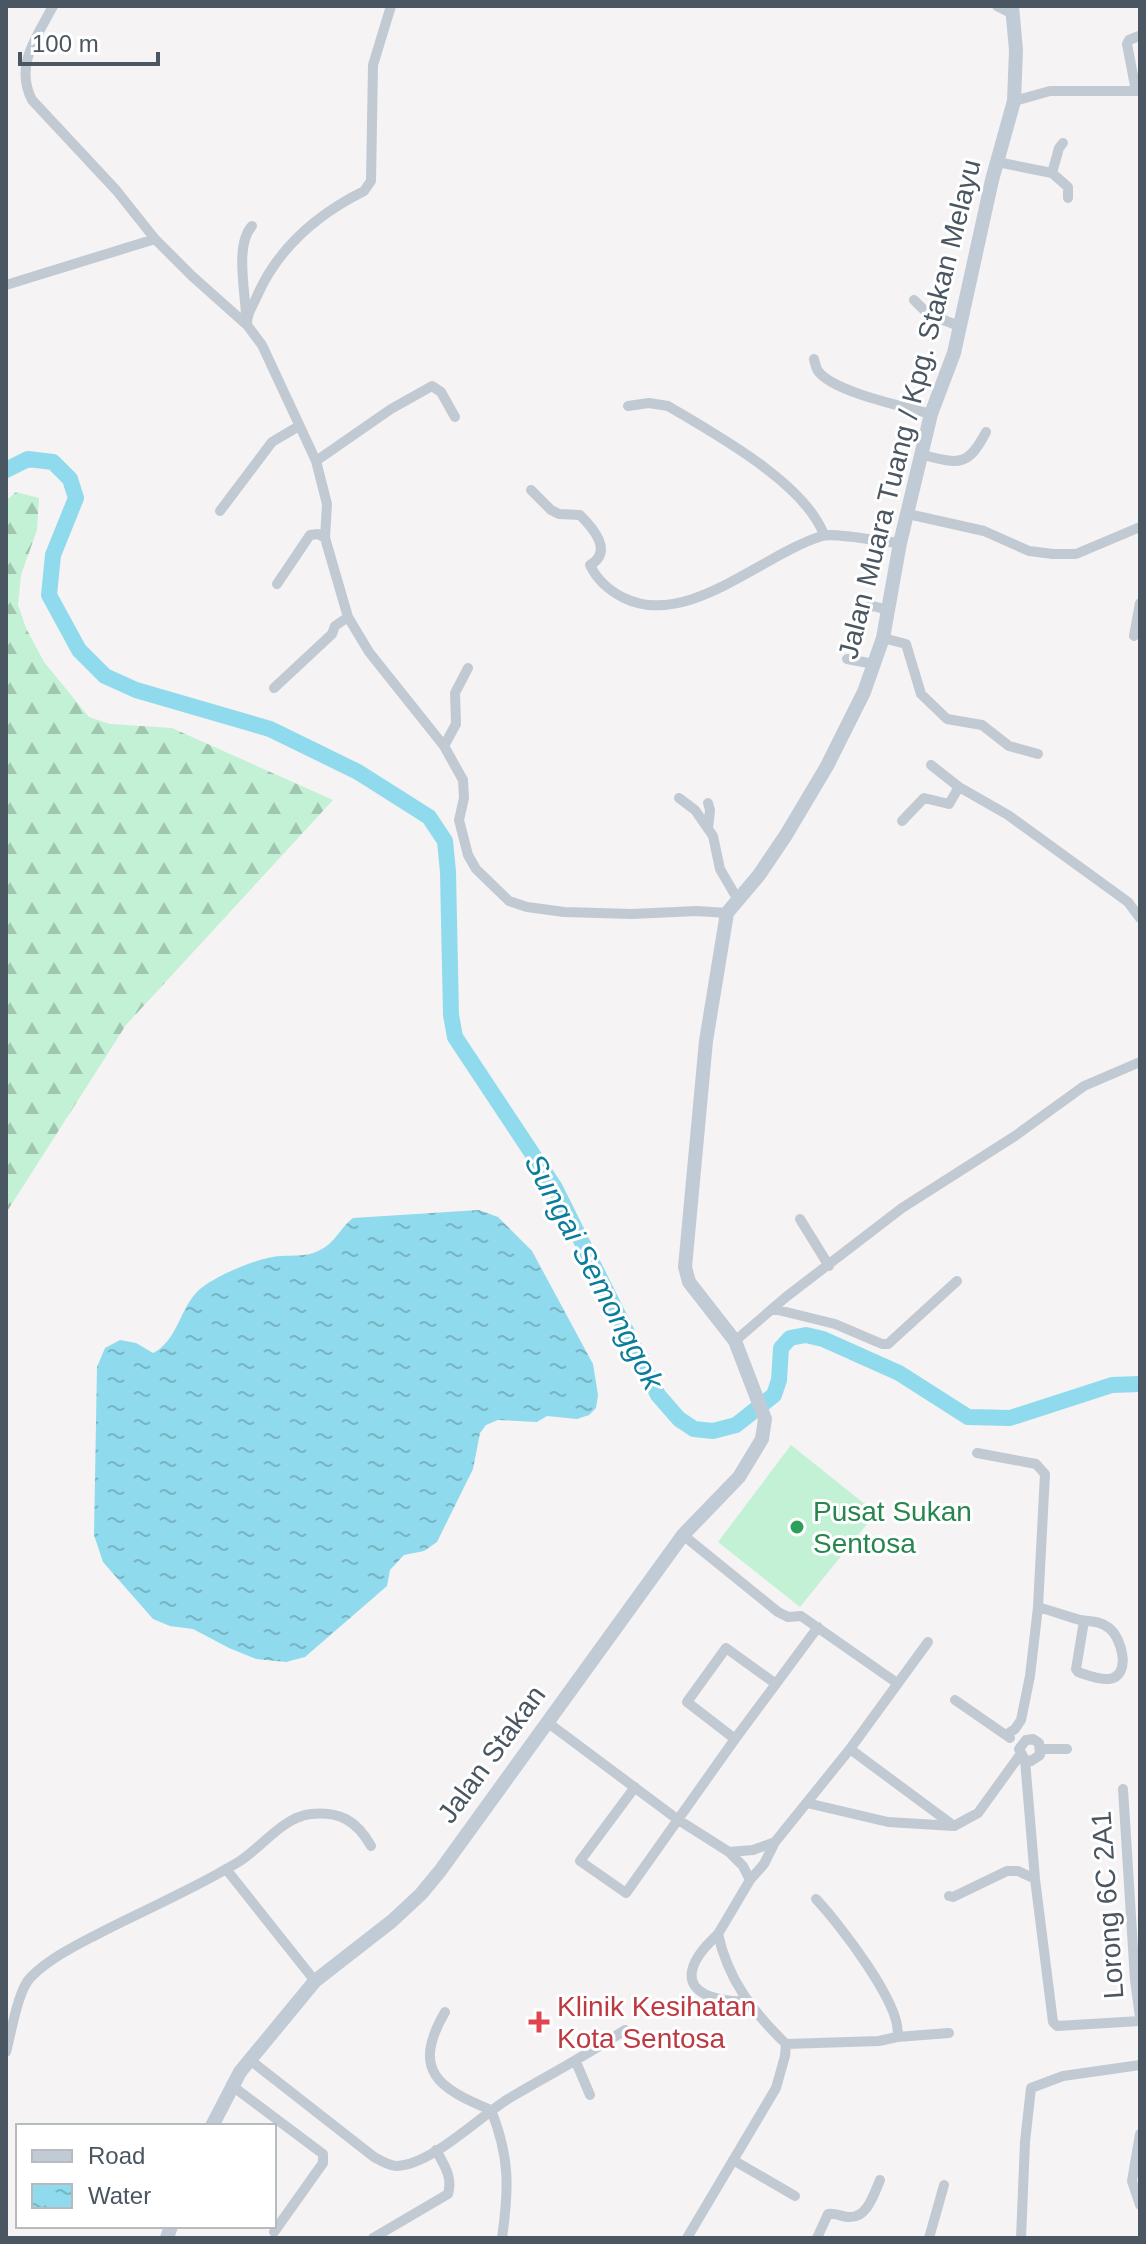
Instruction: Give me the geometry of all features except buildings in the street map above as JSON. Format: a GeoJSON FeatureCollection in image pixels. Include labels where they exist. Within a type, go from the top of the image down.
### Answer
{"type":"FeatureCollection","features":[{"type":"Feature","properties":{"kind":"main road","name":"Jalan Muara Tuang / Kpg. Stakan Melayu"},"geometry":{"type":"LineString","coordinates":[[727,913],[786,835],[827,766],[864,692],[883,638],[900,543],[931,414],[954,353],[997,162],[1014,101],[1016,50],[1013,10]]}},
{"type":"Feature","properties":{"kind":"main road"},"geometry":{"type":"LineString","coordinates":[[727,913],[706,1041],[685,1267],[695,1290],[735,1341]]}},
{"type":"Feature","properties":{"kind":"main road","name":"Jalan Stakan"},"geometry":{"type":"LineString","coordinates":[[213,2124],[231,2085],[315,1981],[392,1921],[421,1894],[683,1535],[739,1477],[762,1439],[765,1419],[735,1341]]}},
{"type":"Feature","properties":{"kind":"street"},"geometry":{"type":"LineString","coordinates":[[53,6],[29,52],[24,70],[25,86],[32,100],[116,190],[155,239],[247,321],[262,345],[316,461],[327,504],[325,538],[348,617],[369,652],[444,746],[463,780],[464,798],[459,820],[468,855],[476,869],[509,901],[527,907],[564,912],[727,913]]}},
{"type":"Feature","properties":{"kind":"street"},"geometry":{"type":"LineString","coordinates":[[247,321],[276,260],[288,244],[364,191],[371,181],[373,65],[391,6]]}},
{"type":"Feature","properties":{"kind":"street"},"geometry":{"type":"LineString","coordinates":[[997,6],[1013,10]]}},
{"type":"Feature","properties":{"kind":"street"},"geometry":{"type":"LineString","coordinates":[[1014,101],[1050,91],[1138,91],[1127,44],[1139,36]]}},
{"type":"Feature","properties":{"kind":"street"},"geometry":{"type":"LineString","coordinates":[[1052,173],[1063,143]]}},
{"type":"Feature","properties":{"kind":"street"},"geometry":{"type":"LineString","coordinates":[[997,162],[1052,173],[1068,187],[1068,198]]}},
{"type":"Feature","properties":{"kind":"street"},"geometry":{"type":"LineString","coordinates":[[247,321],[242,248],[245,234],[252,226]]}},
{"type":"Feature","properties":{"kind":"street"},"geometry":{"type":"LineString","coordinates":[[6,285],[155,239]]}},
{"type":"Feature","properties":{"kind":"street"},"geometry":{"type":"LineString","coordinates":[[914,300],[928,314],[959,326]]}},
{"type":"Feature","properties":{"kind":"street"},"geometry":{"type":"LineString","coordinates":[[814,359],[816,370],[823,376],[852,391],[931,414]]}},
{"type":"Feature","properties":{"kind":"street"},"geometry":{"type":"LineString","coordinates":[[316,461],[391,409],[432,386],[441,392],[455,417]]}},
{"type":"Feature","properties":{"kind":"street"},"geometry":{"type":"LineString","coordinates":[[628,406],[649,403],[668,406],[770,472],[810,508],[824,535]]}},
{"type":"Feature","properties":{"kind":"street"},"geometry":{"type":"LineString","coordinates":[[220,511],[272,442],[299,426]]}},
{"type":"Feature","properties":{"kind":"street"},"geometry":{"type":"LineString","coordinates":[[923,455],[954,463],[962,461],[971,455],[986,432]]}},
{"type":"Feature","properties":{"kind":"street"},"geometry":{"type":"LineString","coordinates":[[531,490],[551,510],[559,514],[580,515],[588,523],[600,541],[602,551],[590,565],[600,582],[635,603],[660,607],[694,598],[824,535],[900,543]]}},
{"type":"Feature","properties":{"kind":"street"},"geometry":{"type":"LineString","coordinates":[[908,514],[984,531],[1029,551],[1053,554],[1076,554],[1140,527]]}},
{"type":"Feature","properties":{"kind":"street"},"geometry":{"type":"LineString","coordinates":[[277,584],[310,535],[318,534],[325,538]]}},
{"type":"Feature","properties":{"kind":"street"},"geometry":{"type":"LineString","coordinates":[[1134,636],[1140,603]]}},
{"type":"Feature","properties":{"kind":"street"},"geometry":{"type":"LineString","coordinates":[[859,617],[863,608],[888,610]]}},
{"type":"Feature","properties":{"kind":"street"},"geometry":{"type":"LineString","coordinates":[[274,688],[332,634],[335,626],[348,617]]}},
{"type":"Feature","properties":{"kind":"street"},"geometry":{"type":"LineString","coordinates":[[883,638],[906,644],[921,694],[947,719],[982,725],[1009,746],[1038,754]]}},
{"type":"Feature","properties":{"kind":"street"},"geometry":{"type":"LineString","coordinates":[[847,659],[874,664]]}},
{"type":"Feature","properties":{"kind":"street"},"geometry":{"type":"LineString","coordinates":[[444,746],[456,724],[455,693],[468,668]]}},
{"type":"Feature","properties":{"kind":"street"},"geometry":{"type":"LineString","coordinates":[[931,765],[959,787],[1008,815],[1128,902],[1140,918]]}},
{"type":"Feature","properties":{"kind":"street"},"geometry":{"type":"LineString","coordinates":[[902,821],[924,798],[949,804],[959,787]]}},
{"type":"Feature","properties":{"kind":"street"},"geometry":{"type":"LineString","coordinates":[[679,798],[695,810],[713,836],[720,869],[738,900]]}},
{"type":"Feature","properties":{"kind":"street"},"geometry":{"type":"LineString","coordinates":[[708,803],[708,829]]}},
{"type":"Feature","properties":{"kind":"street"},"geometry":{"type":"LineString","coordinates":[[735,1341],[902,1208],[1015,1136],[1084,1086],[1140,1062]]}},
{"type":"Feature","properties":{"kind":"street"},"geometry":{"type":"LineString","coordinates":[[800,1219],[829,1266]]}},
{"type":"Feature","properties":{"kind":"street"},"geometry":{"type":"LineString","coordinates":[[774,1309],[835,1324],[888,1344],[957,1281]]}},
{"type":"Feature","properties":{"kind":"street"},"geometry":{"type":"LineString","coordinates":[[977,1453],[1036,1464],[1045,1474],[1038,1607],[1030,1676],[1021,1720],[1006,1735]]}},
{"type":"Feature","properties":{"kind":"street"},"geometry":{"type":"LineString","coordinates":[[683,1535],[778,1612],[788,1617],[801,1616],[897,1683]]}},
{"type":"Feature","properties":{"kind":"street"},"geometry":{"type":"LineString","coordinates":[[1038,1607],[1084,1621],[1099,1622],[1111,1629],[1119,1640],[1123,1654],[1121,1671],[1114,1678],[1106,1680],[1076,1669],[1084,1621]]}},
{"type":"Feature","properties":{"kind":"street"},"geometry":{"type":"LineString","coordinates":[[635,1787],[580,1861],[626,1893],[818,1627]]}},
{"type":"Feature","properties":{"kind":"street"},"geometry":{"type":"LineString","coordinates":[[746,2001],[722,2002],[714,1999],[693,1980],[691,1973],[699,1955],[718,1934],[775,1842],[850,1749],[928,1642]]}},
{"type":"Feature","properties":{"kind":"street"},"geometry":{"type":"LineString","coordinates":[[735,1739],[687,1702],[726,1648],[776,1684]]}},
{"type":"Feature","properties":{"kind":"street"},"geometry":{"type":"LineString","coordinates":[[807,1803],[888,1822],[954,1826],[978,1813],[1022,1753],[1026,1740],[1033,1739],[1041,1749],[1037,1759],[1022,1753],[1006,1735],[955,1700]]}},
{"type":"Feature","properties":{"kind":"street"},"geometry":{"type":"LineString","coordinates":[[547,1722],[677,1819],[729,1852],[743,1866],[750,1880]]}},
{"type":"Feature","properties":{"kind":"street"},"geometry":{"type":"LineString","coordinates":[[850,1749],[954,1826]]}},
{"type":"Feature","properties":{"kind":"street"},"geometry":{"type":"LineString","coordinates":[[1041,1749],[1067,1749]]}},
{"type":"Feature","properties":{"kind":"street"},"geometry":{"type":"LineString","coordinates":[[1022,1753],[1051,2014],[1057,2026],[1140,2019]]}},
{"type":"Feature","properties":{"kind":"street","name":"Lorong 6C 2A1"},"geometry":{"type":"LineString","coordinates":[[1123,1789],[1140,2019]]}},
{"type":"Feature","properties":{"kind":"street"},"geometry":{"type":"LineString","coordinates":[[6,2052],[29,1979],[56,1957],[226,1869],[282,1827],[308,1814],[336,1815],[362,1830],[371,1846]]}},
{"type":"Feature","properties":{"kind":"street"},"geometry":{"type":"LineString","coordinates":[[729,1852],[753,1850],[775,1842]]}},
{"type":"Feature","properties":{"kind":"street"},"geometry":{"type":"LineString","coordinates":[[226,1869],[315,1981]]}},
{"type":"Feature","properties":{"kind":"street"},"geometry":{"type":"LineString","coordinates":[[949,1896],[953,1897],[1007,1871],[1018,1871],[1035,1879]]}},
{"type":"Feature","properties":{"kind":"street"},"geometry":{"type":"LineString","coordinates":[[816,1899],[844,1932],[884,1994],[898,2021],[897,2037]]}},
{"type":"Feature","properties":{"kind":"street"},"geometry":{"type":"LineString","coordinates":[[687,2238],[776,2088],[785,2056],[786,2044],[746,2001],[726,1963],[718,1934]]}},
{"type":"Feature","properties":{"kind":"street"},"geometry":{"type":"LineString","coordinates":[[445,2012],[433,2032],[429,2062],[445,2087],[491,2110],[507,2163],[502,2238]]}},
{"type":"Feature","properties":{"kind":"street"},"geometry":{"type":"LineString","coordinates":[[250,2060],[374,2157],[398,2166],[436,2150],[491,2110],[625,2030]]}},
{"type":"Feature","properties":{"kind":"street"},"geometry":{"type":"LineString","coordinates":[[786,2044],[879,2041],[949,2033]]}},
{"type":"Feature","properties":{"kind":"street"},"geometry":{"type":"LineString","coordinates":[[576,2062],[590,2095]]}},
{"type":"Feature","properties":{"kind":"street"},"geometry":{"type":"LineString","coordinates":[[1021,2238],[1031,2088],[1077,2073],[1140,2065]]}},
{"type":"Feature","properties":{"kind":"street"},"geometry":{"type":"LineString","coordinates":[[231,2085],[323,2154],[323,2163],[274,2232]]}},
{"type":"Feature","properties":{"kind":"street"},"geometry":{"type":"LineString","coordinates":[[1140,2134],[1132,2181],[1140,2205]]}},
{"type":"Feature","properties":{"kind":"street"},"geometry":{"type":"LineString","coordinates":[[373,2238],[448,2194],[450,2176],[436,2150]]}},
{"type":"Feature","properties":{"kind":"street"},"geometry":{"type":"LineString","coordinates":[[733,2160],[795,2196]]}},
{"type":"Feature","properties":{"kind":"street"},"geometry":{"type":"LineString","coordinates":[[817,2238],[828,2214],[849,2217],[863,2212],[880,2180]]}},
{"type":"Feature","properties":{"kind":"street"},"geometry":{"type":"LineString","coordinates":[[929,2238],[944,2185]]}},
{"type":"Feature","properties":{"kind":"green space"},"geometry":{"type":"Polygon","coordinates":[[[16,492],[39,498],[37,530],[21,575],[18,605],[44,662],[89,717],[110,724],[172,728],[333,800],[126,1025],[6,1213],[6,501],[16,492]]]}},
{"type":"Feature","properties":{"kind":"green space","name":"Pusat Sukan Sentosa"},"geometry":{"type":"Polygon","coordinates":[[[791,1445],[876,1513],[800,1607],[718,1542],[791,1445]]]}},
{"type":"Feature","properties":{"kind":"water"},"geometry":{"type":"Polygon","coordinates":[[[479,1210],[498,1217],[532,1251],[593,1364],[598,1395],[596,1408],[589,1415],[577,1419],[547,1416],[537,1422],[498,1420],[486,1425],[480,1433],[473,1469],[437,1542],[424,1551],[404,1555],[390,1570],[387,1586],[305,1657],[286,1662],[256,1659],[193,1629],[170,1626],[153,1619],[103,1562],[94,1535],[97,1367],[105,1348],[120,1340],[136,1343],[153,1353],[168,1340],[193,1296],[207,1284],[261,1260],[318,1251],[329,1244],[353,1218],[479,1210]]]}},
{"type":"Feature","properties":{"kind":"waterway","name":"Sungai Semonggok"},"geometry":{"type":"LineString","coordinates":[[6,470],[28,459],[53,462],[70,479],[76,498],[53,555],[49,595],[79,650],[105,676],[136,690],[270,729],[358,772],[429,817],[445,841],[451,1015],[455,1037],[555,1188],[658,1395],[679,1419],[694,1429],[713,1431],[736,1425],[774,1395],[779,1380],[781,1348],[790,1338],[806,1335],[823,1339],[899,1373],[968,1417],[1010,1418],[1112,1385],[1140,1384]]}},
{"type":"Feature","properties":{"kind":"place","name":"Pusat Sukan Sentosa"},"geometry":{"type":"Point","coordinates":[797,1527]}},
{"type":"Feature","properties":{"kind":"place","name":"Klinik Kesihatan Kota Sentosa"},"geometry":{"type":"Point","coordinates":[539,2022]}}]}
